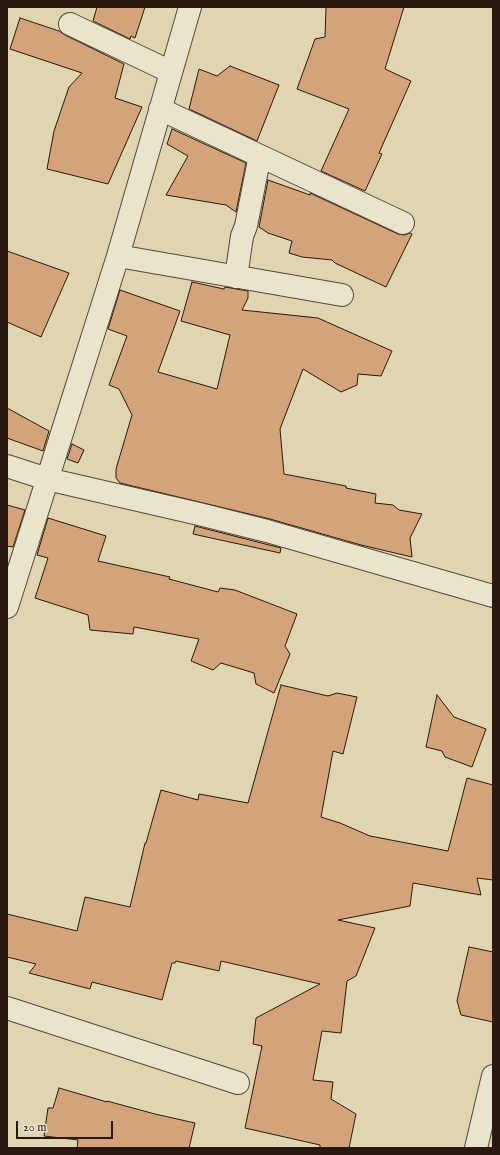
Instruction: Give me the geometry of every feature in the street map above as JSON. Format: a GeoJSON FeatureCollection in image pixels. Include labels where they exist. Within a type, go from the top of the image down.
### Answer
{"type":"FeatureCollection","features":[{"type":"Feature","properties":{"kind":"street"},"geometry":{"type":"LineString","coordinates":[[7,606],[118,256],[190,7]]}},
{"type":"Feature","properties":{"kind":"street"},"geometry":{"type":"LineString","coordinates":[[70,24],[171,72]]}},
{"type":"Feature","properties":{"kind":"street"},"geometry":{"type":"LineString","coordinates":[[160,109],[403,223]]}},
{"type":"Feature","properties":{"kind":"street"},"geometry":{"type":"LineString","coordinates":[[236,277],[242,236],[246,226],[258,165],[261,157]]}},
{"type":"Feature","properties":{"kind":"street"},"geometry":{"type":"LineString","coordinates":[[118,256],[342,296]]}},
{"type":"Feature","properties":{"kind":"street"},"geometry":{"type":"LineString","coordinates":[[7,466],[47,479],[267,531],[493,596]]}},
{"type":"Feature","properties":{"kind":"street"},"geometry":{"type":"LineString","coordinates":[[7,1008],[238,1083]]}},
{"type":"Feature","properties":{"kind":"street"},"geometry":{"type":"LineString","coordinates":[[476,1148],[493,1076]]}},
{"type":"Feature","properties":{"kind":"building"},"geometry":{"type":"Polygon","coordinates":[[[97,7],[145,7],[135,38],[131,36],[130,39],[93,21],[97,7]]]}},
{"type":"Feature","properties":{"kind":"building"},"geometry":{"type":"Polygon","coordinates":[[[326,7],[404,7],[385,69],[411,81],[379,153],[382,154],[365,191],[321,171],[349,109],[297,89],[315,39],[325,37],[326,7]]]}},
{"type":"Feature","properties":{"kind":"building"},"geometry":{"type":"Polygon","coordinates":[[[20,18],[59,31],[124,64],[115,98],[142,107],[108,184],[47,169],[54,131],[69,87],[82,73],[10,49],[20,18]]]}},
{"type":"Feature","properties":{"kind":"building"},"geometry":{"type":"Polygon","coordinates":[[[230,66],[279,85],[257,141],[189,109],[199,69],[217,76],[230,66]]]}},
{"type":"Feature","properties":{"kind":"building"},"geometry":{"type":"Polygon","coordinates":[[[172,129],[246,163],[236,212],[226,205],[166,195],[188,156],[167,144],[172,129]]]}},
{"type":"Feature","properties":{"kind":"building"},"geometry":{"type":"Polygon","coordinates":[[[268,180],[310,195],[310,193],[398,234],[412,234],[386,287],[335,263],[332,260],[302,257],[289,253],[292,241],[268,233],[259,227],[268,180]]]}},
{"type":"Feature","properties":{"kind":"building"},"geometry":{"type":"Polygon","coordinates":[[[7,251],[69,273],[41,337],[7,322],[7,251]]]}},
{"type":"Feature","properties":{"kind":"building"},"geometry":{"type":"Polygon","coordinates":[[[192,282],[224,289],[225,287],[248,291],[248,298],[242,310],[318,318],[392,351],[381,376],[358,374],[357,385],[341,392],[303,369],[280,429],[284,474],[346,486],[346,488],[376,494],[375,503],[393,505],[399,510],[422,514],[410,538],[412,557],[361,545],[270,519],[120,483],[116,478],[116,469],[132,415],[119,389],[109,385],[127,336],[108,329],[120,290],[180,311],[158,372],[217,389],[230,335],[181,321],[192,282]]]}},
{"type":"Feature","properties":{"kind":"building"},"geometry":{"type":"Polygon","coordinates":[[[7,408],[49,431],[43,451],[7,438],[7,408]]]}},
{"type":"Feature","properties":{"kind":"building"},"geometry":{"type":"Polygon","coordinates":[[[72,444],[84,450],[78,463],[67,459],[72,444]]]}},
{"type":"Feature","properties":{"kind":"building"},"geometry":{"type":"Polygon","coordinates":[[[7,505],[25,510],[13,547],[7,546],[7,505]]]}},
{"type":"Feature","properties":{"kind":"building"},"geometry":{"type":"Polygon","coordinates":[[[48,518],[106,536],[98,561],[170,577],[169,579],[218,592],[220,588],[235,590],[297,614],[285,646],[290,654],[274,693],[256,684],[254,673],[221,663],[213,670],[191,661],[199,639],[134,627],[133,634],[90,630],[88,615],[35,598],[48,558],[37,555],[48,518]]]}},
{"type":"Feature","properties":{"kind":"building"},"geometry":{"type":"Polygon","coordinates":[[[195,526],[281,548],[280,553],[193,534],[195,526]]]}},
{"type":"Feature","properties":{"kind":"building"},"geometry":{"type":"Polygon","coordinates":[[[281,685],[328,696],[337,693],[357,697],[343,754],[333,751],[321,817],[340,823],[370,836],[448,851],[467,778],[493,785],[493,880],[477,878],[481,895],[413,883],[410,906],[338,920],[375,928],[356,976],[347,981],[341,1033],[322,1031],[313,1080],[333,1082],[331,1099],[356,1114],[349,1148],[320,1148],[320,1145],[245,1128],[262,1046],[253,1044],[256,1018],[320,984],[221,961],[219,971],[176,961],[175,963],[172,963],[162,1000],[92,982],[90,989],[29,973],[36,964],[7,957],[7,914],[77,931],[85,897],[130,907],[145,843],[161,790],[198,800],[199,794],[248,803],[281,685]]]}},
{"type":"Feature","properties":{"kind":"building"},"geometry":{"type":"Polygon","coordinates":[[[437,695],[454,717],[486,729],[472,767],[445,757],[442,751],[426,747],[437,695]]]}},
{"type":"Feature","properties":{"kind":"building"},"geometry":{"type":"Polygon","coordinates":[[[469,947],[493,952],[493,1022],[461,1015],[457,1001],[469,947]]]}},
{"type":"Feature","properties":{"kind":"building"},"geometry":{"type":"Polygon","coordinates":[[[59,1088],[107,1102],[195,1123],[189,1148],[77,1148],[78,1140],[44,1136],[48,1108],[53,1108],[59,1088]]]}}]}
